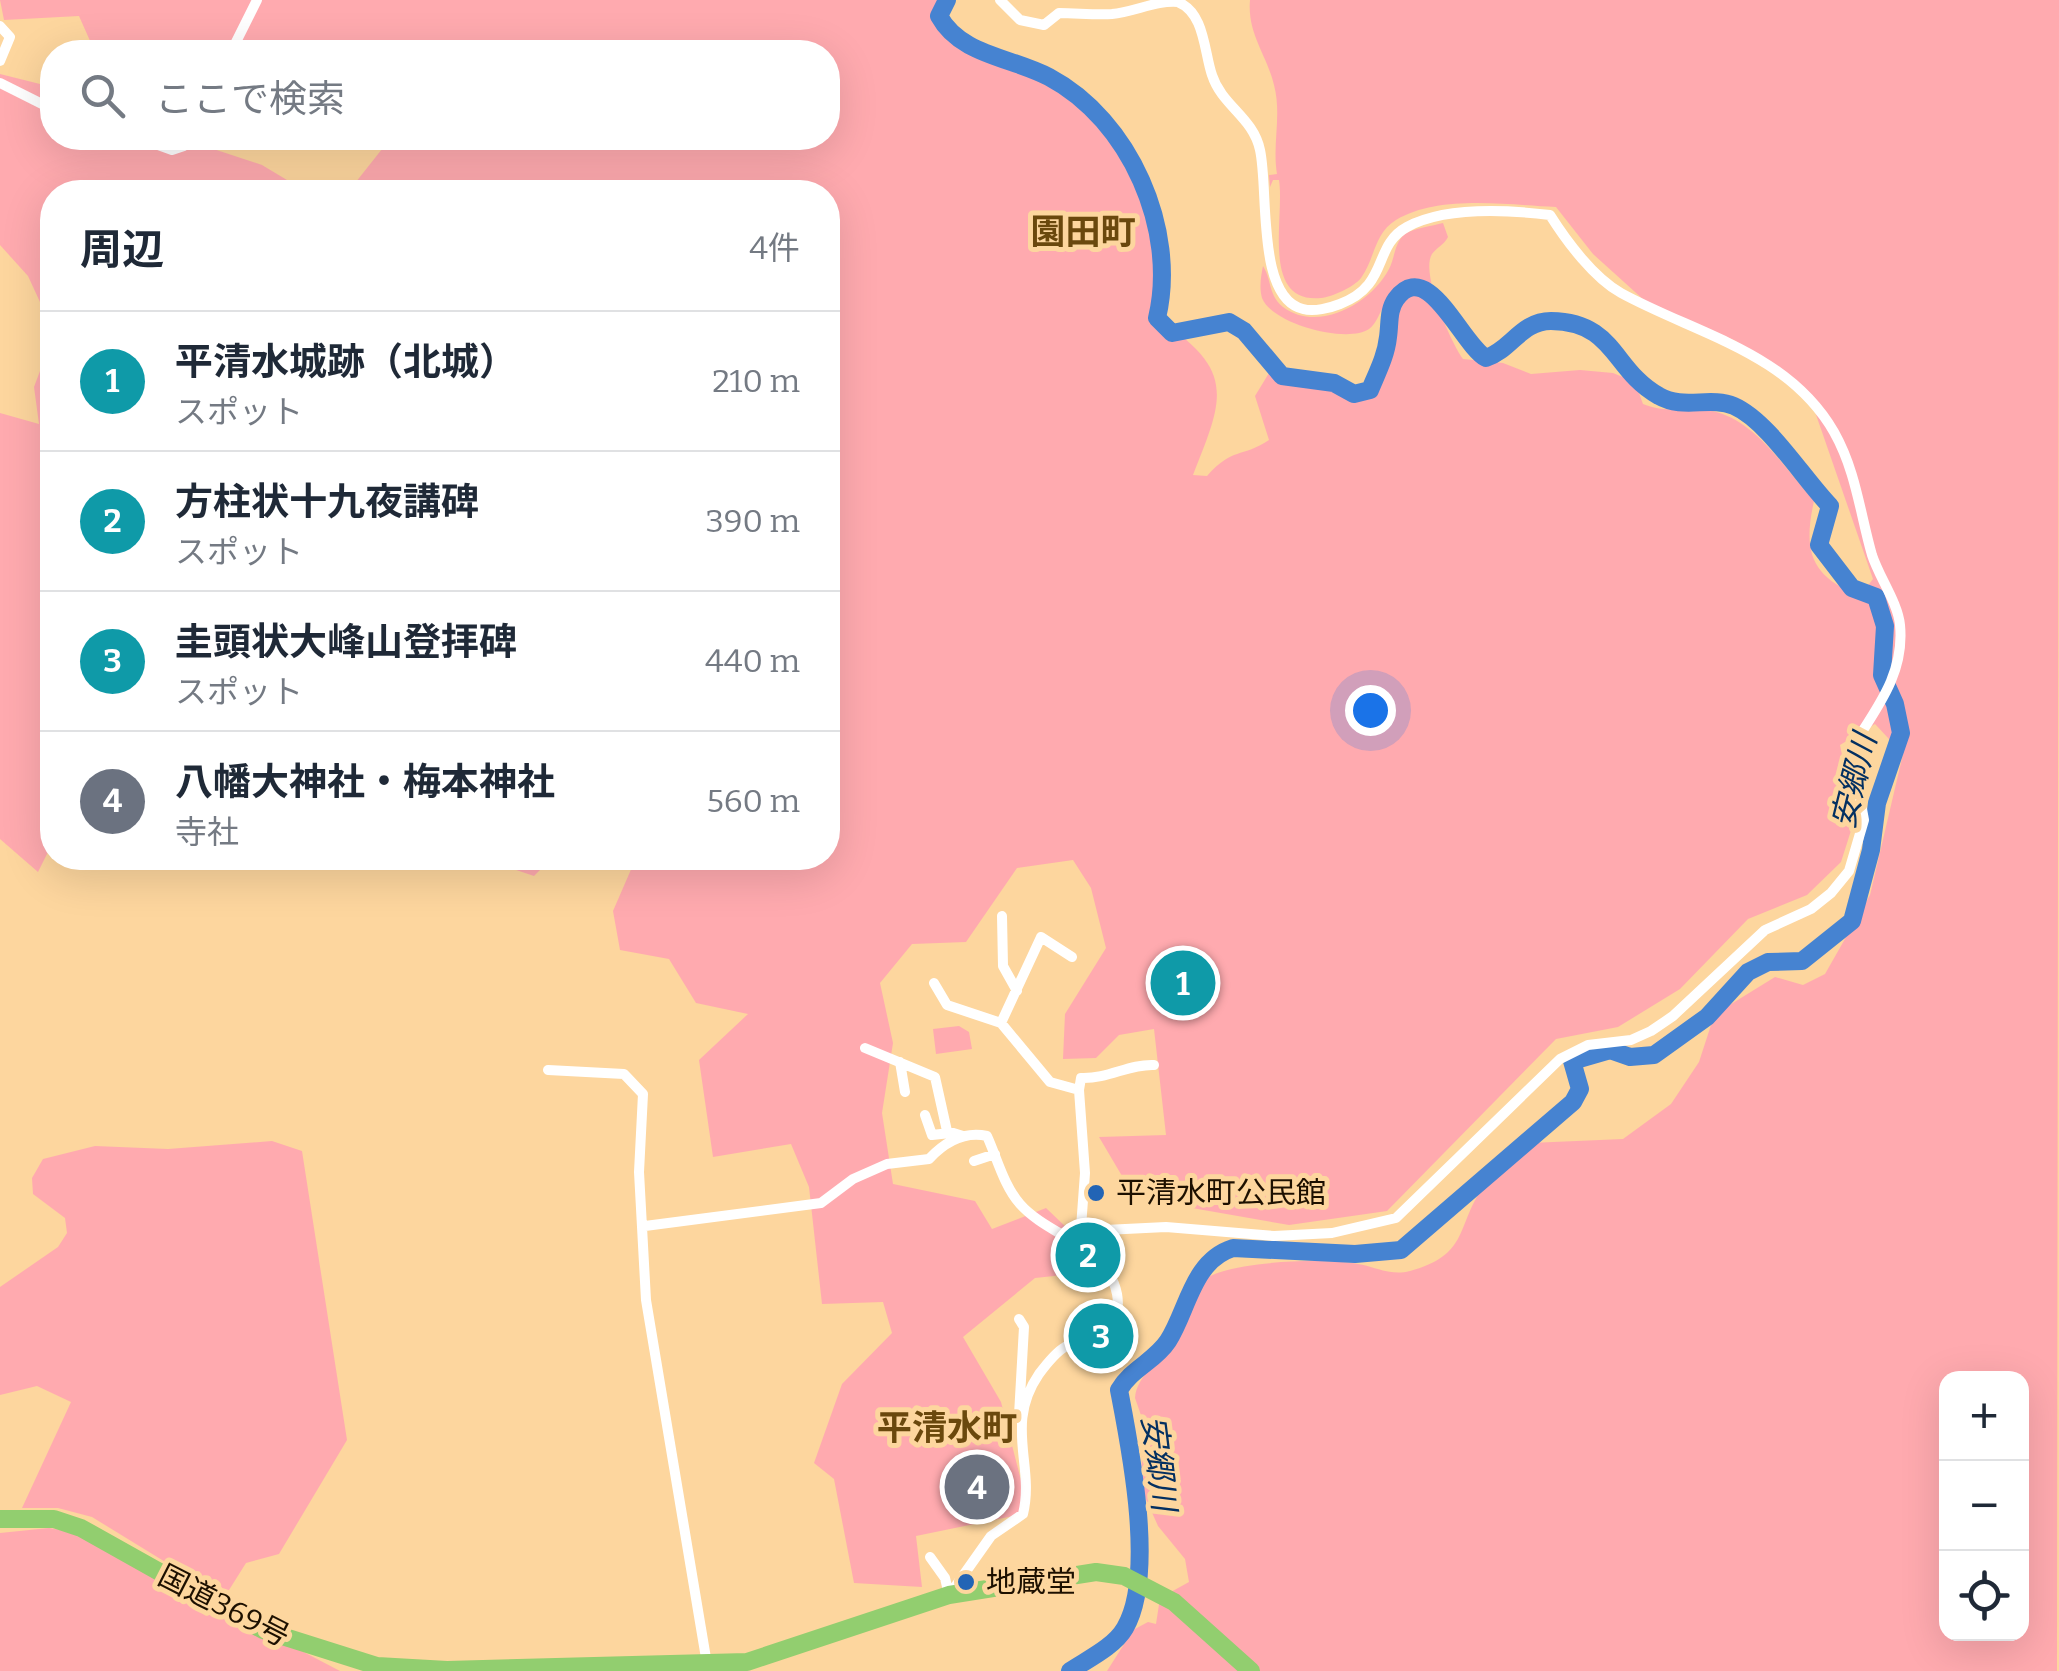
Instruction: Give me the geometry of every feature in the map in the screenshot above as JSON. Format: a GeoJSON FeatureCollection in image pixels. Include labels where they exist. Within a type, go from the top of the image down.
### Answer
{"type":"FeatureCollection","features":[{"type":"Feature","properties":{"kind":"highway","name":"国道369号"},"geometry":{"type":"LineString","coordinates":[[0,1519],[54,1519],[81,1528],[263,1630],[377,1666],[447,1670],[706,1669],[747,1662],[949,1595],[1062,1574],[1124,1576],[1171,1600],[1251,1671]]}},
{"type":"Feature","properties":{"kind":"street"},"geometry":{"type":"LineString","coordinates":[[236,40],[256,0]]}},
{"type":"Feature","properties":{"kind":"street"},"geometry":{"type":"LineString","coordinates":[[1000,0],[1020,20],[1044,26],[1059,13],[1115,14],[1173,0],[1189,7],[1221,99],[1241,114],[1260,149],[1273,282],[1287,302],[1306,310],[1332,307],[1360,294],[1376,278],[1389,244],[1412,225],[1480,212],[1550,215],[1579,253],[1618,292],[1724,338],[1768,364],[1832,428],[1852,472],[1880,582],[1900,623],[1887,694],[1851,749],[1864,820],[1849,871],[1811,909],[1765,930],[1674,1016],[1631,1040],[1588,1046],[1560,1059],[1396,1218],[1332,1233],[1274,1236],[1166,1227],[1106,1230],[1080,1241]]}},
{"type":"Feature","properties":{"kind":"street"},"geometry":{"type":"LineString","coordinates":[[0,26],[10,37],[0,61]]}},
{"type":"Feature","properties":{"kind":"street"},"geometry":{"type":"LineString","coordinates":[[0,83],[40,103]]}},
{"type":"Feature","properties":{"kind":"street"},"geometry":{"type":"LineString","coordinates":[[1002,916],[1002,966],[1018,991]]}},
{"type":"Feature","properties":{"kind":"street"},"geometry":{"type":"LineString","coordinates":[[1001,1023],[1041,937],[1072,957]]}},
{"type":"Feature","properties":{"kind":"street"},"geometry":{"type":"LineString","coordinates":[[934,983],[948,1005],[1001,1023],[1050,1082],[1079,1090]]}},
{"type":"Feature","properties":{"kind":"street"},"geometry":{"type":"LineString","coordinates":[[866,1048],[936,1077],[942,1119],[950,1133]]}},
{"type":"Feature","properties":{"kind":"street"},"geometry":{"type":"LineString","coordinates":[[900,1062],[905,1092]]}},
{"type":"Feature","properties":{"kind":"street"},"geometry":{"type":"LineString","coordinates":[[1080,1241],[1085,1172],[1081,1078],[1113,1077],[1138,1064],[1154,1065]]}},
{"type":"Feature","properties":{"kind":"street"},"geometry":{"type":"LineString","coordinates":[[548,1070],[624,1074],[643,1094],[639,1172],[645,1226],[646,1300],[706,1669]]}},
{"type":"Feature","properties":{"kind":"street"},"geometry":{"type":"LineString","coordinates":[[925,1115],[932,1135],[987,1136],[1020,1204],[1044,1227],[1080,1241],[1117,1290],[1118,1312],[1106,1329],[1064,1347],[1038,1376],[1020,1421]]}},
{"type":"Feature","properties":{"kind":"street"},"geometry":{"type":"LineString","coordinates":[[645,1226],[821,1203],[864,1174],[897,1161],[929,1159],[938,1148],[964,1136]]}},
{"type":"Feature","properties":{"kind":"street"},"geometry":{"type":"LineString","coordinates":[[974,1162],[995,1154]]}},
{"type":"Feature","properties":{"kind":"street"},"geometry":{"type":"LineString","coordinates":[[949,1595],[990,1536],[1023,1514],[1026,1500],[1020,1421],[1024,1328],[1019,1319]]}},
{"type":"Feature","properties":{"kind":"street"},"geometry":{"type":"LineString","coordinates":[[930,1557],[945,1578],[949,1595]]}},
{"type":"Feature","properties":{"kind":"shaded area"},"geometry":{"type":"Polygon","coordinates":[[[0,0],[937,0],[936,24],[950,41],[1053,86],[1085,110],[1110,137],[1128,169],[1151,241],[1160,321],[1202,356],[1217,389],[1211,427],[1193,475],[1207,476],[1224,460],[1269,440],[1255,396],[1269,373],[1325,390],[1354,388],[1379,374],[1396,308],[1382,309],[1371,327],[1358,333],[1311,329],[1280,316],[1262,298],[1263,266],[1275,298],[1283,307],[1312,317],[1328,316],[1370,293],[1389,269],[1405,234],[1443,223],[1448,237],[1432,254],[1430,276],[1445,324],[1463,359],[1503,363],[1531,374],[1580,370],[1613,373],[1635,382],[1643,404],[1661,409],[1712,411],[1742,424],[1769,447],[1814,501],[1810,534],[1814,560],[1830,580],[1860,596],[1873,579],[1813,406],[1736,341],[1645,301],[1593,254],[1556,207],[1474,203],[1413,212],[1383,232],[1366,271],[1348,288],[1321,298],[1302,296],[1290,287],[1282,273],[1279,255],[1279,180],[1273,180],[1270,187],[1269,175],[1277,174],[1276,96],[1252,23],[1250,0],[2059,0],[2057,1671],[1107,1671],[1133,1630],[1148,1622],[1156,1624],[1160,1598],[1189,1582],[1185,1559],[1158,1526],[1141,1488],[1143,1421],[1135,1398],[1146,1373],[1182,1331],[1202,1282],[1231,1269],[1277,1262],[1344,1262],[1396,1272],[1429,1265],[1458,1239],[1481,1190],[1530,1143],[1623,1139],[1671,1104],[1699,1062],[1711,1025],[1728,1006],[1775,977],[1803,985],[1825,974],[1870,895],[1903,754],[1875,724],[1840,745],[1855,818],[1841,862],[1807,895],[1748,919],[1680,989],[1618,1027],[1556,1039],[1387,1211],[1289,1225],[1135,1198],[1099,1137],[1166,1135],[1154,1029],[1119,1035],[1096,1058],[1063,1059],[1065,1014],[1106,948],[1091,888],[1073,860],[1017,868],[966,942],[912,944],[880,983],[893,1043],[882,1113],[893,1184],[975,1201],[992,1229],[1046,1208],[1111,1270],[1035,1278],[963,1337],[1001,1402],[1026,1500],[1023,1514],[916,1536],[922,1587],[854,1583],[834,1479],[814,1463],[842,1384],[892,1333],[883,1302],[822,1304],[809,1187],[791,1144],[713,1157],[699,1060],[748,1014],[696,1003],[669,959],[620,950],[613,911],[631,870],[840,870],[840,180],[358,180],[381,150],[840,150],[840,40],[90,40],[79,16],[4,20],[0,0]]]}},
{"type":"Feature","properties":{"kind":"shaded area"},"geometry":{"type":"Polygon","coordinates":[[[0,74],[40,84],[40,150],[216,150],[262,165],[287,180],[40,180],[40,302],[28,276],[0,245],[0,74]]]}},
{"type":"Feature","properties":{"kind":"shaded area"},"geometry":{"type":"Polygon","coordinates":[[[40,371],[38,872],[0,839],[0,413],[39,424],[34,387],[40,371]]]}},
{"type":"Feature","properties":{"kind":"shaded area"},"geometry":{"type":"Polygon","coordinates":[[[516,870],[540,870],[534,876],[516,870]]]}},
{"type":"Feature","properties":{"kind":"shaded area"},"geometry":{"type":"Polygon","coordinates":[[[959,1026],[969,1032],[972,1049],[936,1054],[933,1029],[959,1026]]]}},
{"type":"Feature","properties":{"kind":"shaded area"},"geometry":{"type":"Polygon","coordinates":[[[272,1141],[302,1151],[347,1440],[279,1554],[246,1563],[224,1598],[92,1517],[58,1508],[22,1508],[71,1402],[37,1386],[0,1395],[0,1287],[58,1247],[67,1233],[65,1218],[33,1194],[32,1178],[43,1159],[95,1146],[168,1149],[272,1141]]]}},
{"type":"Feature","properties":{"kind":"shaded area"},"geometry":{"type":"Polygon","coordinates":[[[49,1528],[74,1532],[340,1671],[0,1671],[0,1533],[49,1528]]]}},
{"type":"Feature","properties":{"kind":"waterway","name":"安郷川"},"geometry":{"type":"LineString","coordinates":[[947,0],[939,16],[948,29],[973,47],[1034,70],[1078,96],[1103,120],[1124,149],[1153,214],[1162,284],[1157,318],[1172,333],[1229,322],[1244,331],[1282,376],[1334,383],[1354,394],[1370,390],[1385,351],[1390,312],[1396,299],[1408,289],[1420,288],[1444,307],[1486,358],[1541,322],[1572,323],[1601,338],[1631,373],[1659,396],[1677,402],[1725,403],[1747,413],[1830,506],[1819,545],[1852,588],[1876,597],[1885,626],[1882,675],[1895,704],[1901,733],[1877,803],[1871,850],[1852,921],[1802,961],[1768,962],[1748,972],[1707,1017],[1654,1055],[1630,1057],[1610,1050],[1572,1061],[1580,1089],[1573,1102],[1401,1250],[1355,1254],[1233,1248],[1208,1264],[1168,1341],[1119,1390],[1138,1510],[1139,1576],[1134,1605],[1125,1628],[1114,1641],[1070,1671]]}},
{"type":"Feature","properties":{"kind":"place","name":"平清水城跡（北城）"},"geometry":{"type":"Point","coordinates":[1183,983]}},
{"type":"Feature","properties":{"kind":"place","name":"平清水町公民館"},"geometry":{"type":"Point","coordinates":[1096,1193]}},
{"type":"Feature","properties":{"kind":"place","name":"方柱状十九夜講碑"},"geometry":{"type":"Point","coordinates":[1088,1255]}},
{"type":"Feature","properties":{"kind":"place","name":"圭頭状大峰山登拝碑"},"geometry":{"type":"Point","coordinates":[1101,1336]}},
{"type":"Feature","properties":{"kind":"place","name":"八幡大神社・梅本神社"},"geometry":{"type":"Point","coordinates":[977,1487]}},
{"type":"Feature","properties":{"kind":"place","name":"地蔵堂"},"geometry":{"type":"Point","coordinates":[966,1582]}},
{"type":"Feature","properties":{"kind":"district","name":"園田町"},"geometry":{"type":"Point","coordinates":[1083,232]}},
{"type":"Feature","properties":{"kind":"district","name":"平清水町"},"geometry":{"type":"Point","coordinates":[947,1428]}}]}
